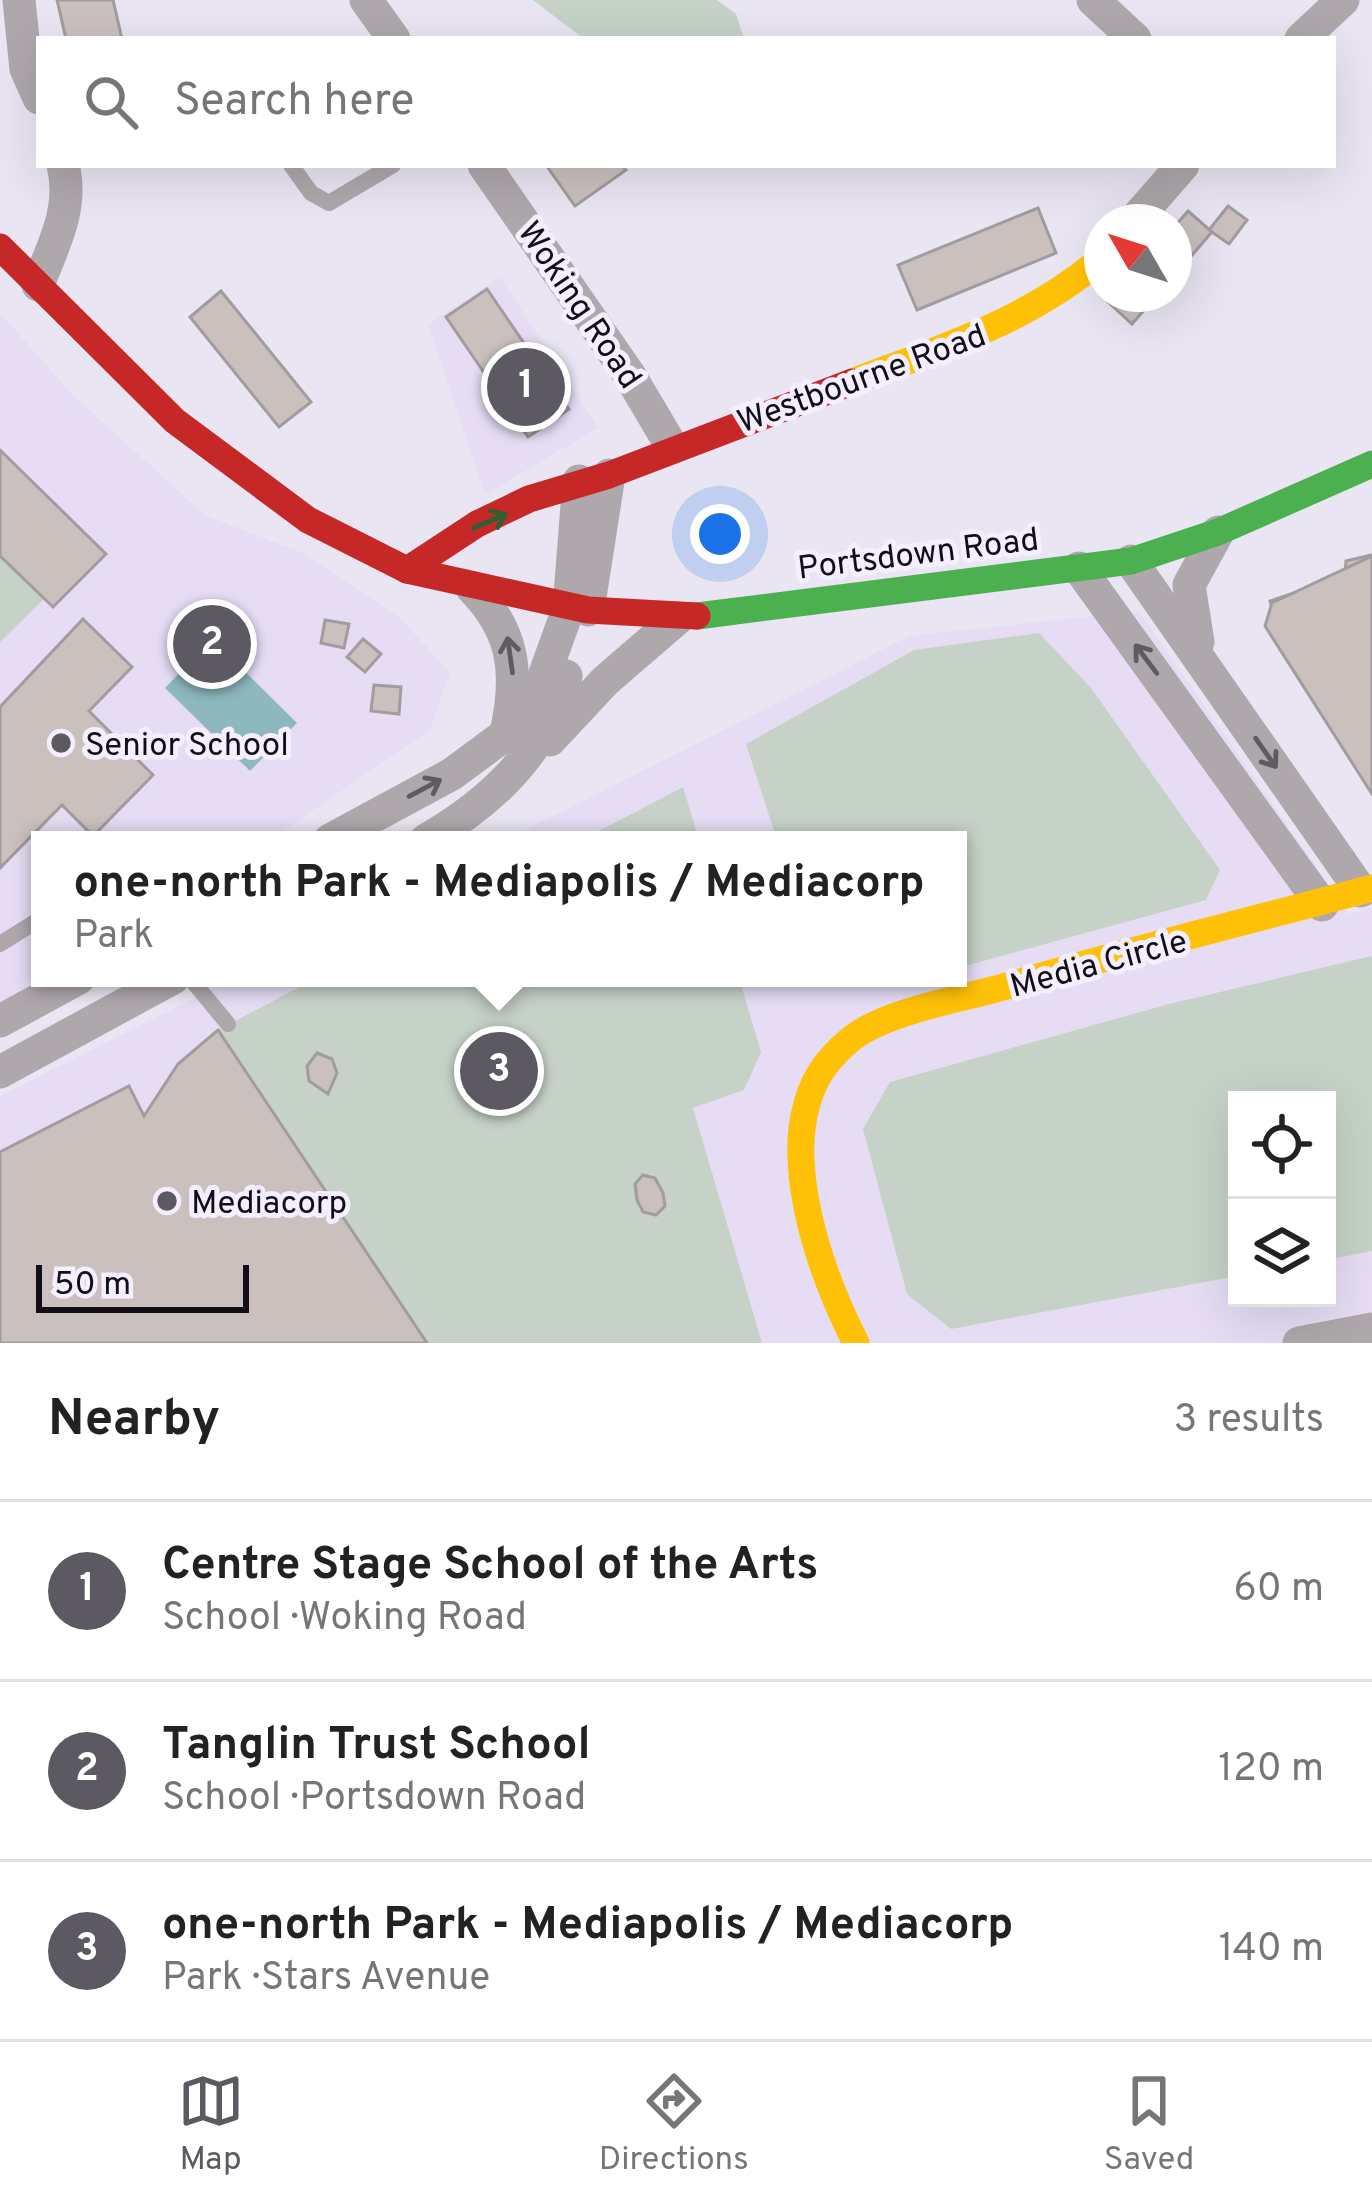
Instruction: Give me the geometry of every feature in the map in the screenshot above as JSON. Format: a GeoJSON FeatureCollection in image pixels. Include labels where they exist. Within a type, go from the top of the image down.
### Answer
{"type":"FeatureCollection","features":[{"type":"Feature","properties":{"kind":"street"},"geometry":{"type":"LineString","coordinates":[[19,0],[26,69],[36,91]]}},
{"type":"Feature","properties":{"kind":"street"},"geometry":{"type":"LineString","coordinates":[[366,0],[392,36]]}},
{"type":"Feature","properties":{"kind":"street"},"geometry":{"type":"LineString","coordinates":[[1093,0],[1132,36]]}},
{"type":"Feature","properties":{"kind":"street"},"geometry":{"type":"LineString","coordinates":[[1304,36],[1343,0]]}},
{"type":"Feature","properties":{"kind":"street"},"geometry":{"type":"LineString","coordinates":[[38,285],[56,244],[68,188],[64,168]]}},
{"type":"Feature","properties":{"kind":"street","name":"Woking Road"},"geometry":{"type":"LineString","coordinates":[[486,168],[591,316],[672,447]]}},
{"type":"Feature","properties":{"kind":"street"},"geometry":{"type":"LineString","coordinates":[[1149,204],[1181,168]]}},
{"type":"Feature","properties":{"kind":"street","name":"Portsdown Road"},"geometry":{"type":"LineString","coordinates":[[0,247],[175,421],[242,476],[308,520],[407,570],[578,609],[678,617],[1131,561],[1218,532],[1372,464]]}},
{"type":"Feature","properties":{"kind":"street","name":"Westbourne Road"},"geometry":{"type":"LineString","coordinates":[[407,570],[451,536],[672,447],[996,327],[1058,296],[1084,274]]}},
{"type":"Feature","properties":{"kind":"street"},"geometry":{"type":"LineString","coordinates":[[517,770],[559,701],[578,609],[594,478]]}},
{"type":"Feature","properties":{"kind":"street"},"geometry":{"type":"LineString","coordinates":[[1201,656],[1189,585],[1218,532]]}},
{"type":"Feature","properties":{"kind":"street","name":"Media Circle"},"geometry":{"type":"LineString","coordinates":[[856,1343],[828,1288],[797,1144],[822,1070],[845,1043],[874,1025],[1029,979],[1367,890],[1131,561]]}},
{"type":"Feature","properties":{"kind":"street"},"geometry":{"type":"LineString","coordinates":[[1079,568],[1322,905]]}},
{"type":"Feature","properties":{"kind":"street"},"geometry":{"type":"LineString","coordinates":[[472,588],[494,611],[512,650],[515,692],[506,734]]}},
{"type":"Feature","properties":{"kind":"street"},"geometry":{"type":"LineString","coordinates":[[349,831],[452,774],[506,734],[535,701],[578,609]]}},
{"type":"Feature","properties":{"kind":"street"},"geometry":{"type":"LineString","coordinates":[[441,831],[470,814],[604,681],[678,617]]}},
{"type":"Feature","properties":{"kind":"street"},"geometry":{"type":"LineString","coordinates":[[0,1021],[62,987]]}},
{"type":"Feature","properties":{"kind":"street"},"geometry":{"type":"LineString","coordinates":[[0,1072],[156,987]]}},
{"type":"Feature","properties":{"kind":"street"},"geometry":{"type":"LineString","coordinates":[[1300,1343],[1372,1329]]}},
{"type":"Feature","properties":{"kind":"lane"},"geometry":{"type":"LineString","coordinates":[[293,168],[311,193],[329,203],[388,168]]}},
{"type":"Feature","properties":{"kind":"lane"},"geometry":{"type":"LineString","coordinates":[[0,944],[31,925]]}},
{"type":"Feature","properties":{"kind":"lane"},"geometry":{"type":"LineString","coordinates":[[197,987],[228,1024]]}},
{"type":"Feature","properties":{"kind":"shaded area"},"geometry":{"type":"Polygon","coordinates":[[[533,0],[717,0],[736,14],[743,36],[580,36],[533,0]]]}},
{"type":"Feature","properties":{"kind":"shaded area"},"geometry":{"type":"Polygon","coordinates":[[[500,277],[598,428],[485,495],[428,324],[500,277]]]}},
{"type":"Feature","properties":{"kind":"shaded area"},"geometry":{"type":"Polygon","coordinates":[[[0,313],[73,395],[205,515],[302,553],[399,617],[450,672],[430,731],[282,831],[31,831],[33,987],[0,1007],[0,313]]]}},
{"type":"Feature","properties":{"kind":"shaded area"},"geometry":{"type":"Polygon","coordinates":[[[0,555],[44,599],[0,642],[0,555]]]}},
{"type":"Feature","properties":{"kind":"shaded area"},"geometry":{"type":"Polygon","coordinates":[[[1139,611],[1349,914],[1372,907],[1372,1343],[0,1343],[0,1096],[216,987],[967,987],[967,831],[524,831],[909,636],[1139,611]]]}},
{"type":"Feature","properties":{"kind":"shaded area"},"geometry":{"type":"Polygon","coordinates":[[[1039,633],[1091,688],[1220,870],[1206,900],[967,966],[967,831],[774,831],[746,744],[914,650],[1039,633]]]}},
{"type":"Feature","properties":{"kind":"shaded area"},"geometry":{"type":"Polygon","coordinates":[[[683,787],[696,831],[599,831],[683,787]]]}},
{"type":"Feature","properties":{"kind":"shaded area"},"geometry":{"type":"Polygon","coordinates":[[[1372,956],[1372,1251],[1336,1258],[1336,1091],[1228,1091],[1228,1278],[951,1329],[907,1294],[863,1129],[890,1082],[1169,1004],[1372,956]]]}},
{"type":"Feature","properties":{"kind":"shaded area"},"geometry":{"type":"Polygon","coordinates":[[[300,987],[742,987],[761,1052],[744,1090],[693,1108],[762,1343],[427,1343],[218,1030],[300,987]]]}},
{"type":"Feature","properties":{"kind":"water"},"geometry":{"type":"Polygon","coordinates":[[[212,639],[297,723],[250,771],[165,688],[212,639]]]}},
{"type":"Feature","properties":{"kind":"building"},"geometry":{"type":"Polygon","coordinates":[[[57,0],[113,0],[121,36],[65,36],[57,0]]]}},
{"type":"Feature","properties":{"kind":"building"},"geometry":{"type":"Polygon","coordinates":[[[548,168],[626,170],[575,206],[548,168]]]}},
{"type":"Feature","properties":{"kind":"building"},"geometry":{"type":"Polygon","coordinates":[[[1228,206],[1247,220],[1229,244],[1209,230],[1228,206]]]}},
{"type":"Feature","properties":{"kind":"building"},"geometry":{"type":"Polygon","coordinates":[[[1038,208],[1056,253],[917,310],[898,265],[1038,208]]]}},
{"type":"Feature","properties":{"kind":"building"},"geometry":{"type":"Polygon","coordinates":[[[1192,214],[1212,232],[1192,255],[1192,214]]]}},
{"type":"Feature","properties":{"kind":"building"},"geometry":{"type":"Polygon","coordinates":[[[487,289],[569,409],[528,437],[446,317],[487,289]]]}},
{"type":"Feature","properties":{"kind":"building"},"geometry":{"type":"Polygon","coordinates":[[[221,291],[311,402],[279,427],[190,317],[221,291]]]}},
{"type":"Feature","properties":{"kind":"building"},"geometry":{"type":"Polygon","coordinates":[[[1119,312],[1142,312],[1132,324],[1119,312]]]}},
{"type":"Feature","properties":{"kind":"building"},"geometry":{"type":"Polygon","coordinates":[[[0,450],[106,554],[53,607],[0,556],[0,450]]]}},
{"type":"Feature","properties":{"kind":"building"},"geometry":{"type":"Polygon","coordinates":[[[1371,555],[1372,672],[1361,669],[1355,647],[1347,649],[1351,667],[1299,676],[1291,644],[1304,637],[1297,628],[1277,628],[1270,601],[1320,584],[1321,590],[1332,588],[1335,599],[1343,597],[1346,561],[1371,555]]]}},
{"type":"Feature","properties":{"kind":"building"},"geometry":{"type":"Polygon","coordinates":[[[1372,556],[1372,794],[1265,626],[1272,603],[1372,556]]]}},
{"type":"Feature","properties":{"kind":"building","name":"Senior School"},"geometry":{"type":"Polygon","coordinates":[[[83,619],[132,667],[89,711],[153,775],[98,831],[88,831],[62,805],[31,831],[0,868],[0,707],[83,619]]]}},
{"type":"Feature","properties":{"kind":"building"},"geometry":{"type":"Polygon","coordinates":[[[325,620],[349,624],[344,648],[321,643],[325,620]]]}},
{"type":"Feature","properties":{"kind":"building"},"geometry":{"type":"Polygon","coordinates":[[[363,639],[381,654],[365,672],[347,657],[363,639]]]}},
{"type":"Feature","properties":{"kind":"building"},"geometry":{"type":"Polygon","coordinates":[[[374,685],[401,687],[399,714],[371,711],[374,685]]]}},
{"type":"Feature","properties":{"kind":"building","name":"Mediacorp"},"geometry":{"type":"Polygon","coordinates":[[[218,1030],[427,1343],[0,1343],[0,1152],[129,1086],[144,1116],[178,1064],[218,1030]]]}},
{"type":"Feature","properties":{"kind":"building"},"geometry":{"type":"Polygon","coordinates":[[[317,1053],[332,1059],[337,1073],[328,1094],[309,1081],[307,1066],[317,1053]]]}},
{"type":"Feature","properties":{"kind":"building"},"geometry":{"type":"Polygon","coordinates":[[[643,1175],[655,1178],[663,1193],[665,1206],[656,1215],[643,1212],[637,1200],[635,1184],[643,1175]]]}},
{"type":"Feature","properties":{"kind":"traffic: fast"},"geometry":{"type":"LineString","coordinates":[[697,616],[1131,561],[1218,532],[1372,464]]}},
{"type":"Feature","properties":{"kind":"traffic: slow"},"geometry":{"type":"LineString","coordinates":[[852,382],[1014,316],[1084,272]]}},
{"type":"Feature","properties":{"kind":"traffic: slow"},"geometry":{"type":"LineString","coordinates":[[856,1343],[816,1243],[802,1168],[802,1131],[809,1097],[824,1067],[846,1044],[872,1026],[920,1008],[1372,888]]}},
{"type":"Feature","properties":{"kind":"traffic: jam"},"geometry":{"type":"LineString","coordinates":[[0,247],[175,421],[308,520],[407,570],[588,610],[697,616]]}},
{"type":"Feature","properties":{"kind":"traffic: jam"},"geometry":{"type":"LineString","coordinates":[[407,570],[477,524],[529,499],[609,475],[852,382]]}},
{"type":"Feature","properties":{"kind":"place","name":"Centre Stage School of the Arts"},"geometry":{"type":"Point","coordinates":[526,387]}},
{"type":"Feature","properties":{"kind":"place","name":"Tanglin Trust School"},"geometry":{"type":"Point","coordinates":[212,644]}},
{"type":"Feature","properties":{"kind":"place","name":"Senior School"},"geometry":{"type":"Point","coordinates":[61,743]}},
{"type":"Feature","properties":{"kind":"place","name":"one-north Park - Mediapolis / Mediacorp"},"geometry":{"type":"Point","coordinates":[499,1071]}},
{"type":"Feature","properties":{"kind":"place","name":"Mediacorp"},"geometry":{"type":"Point","coordinates":[167,1201]}}]}
